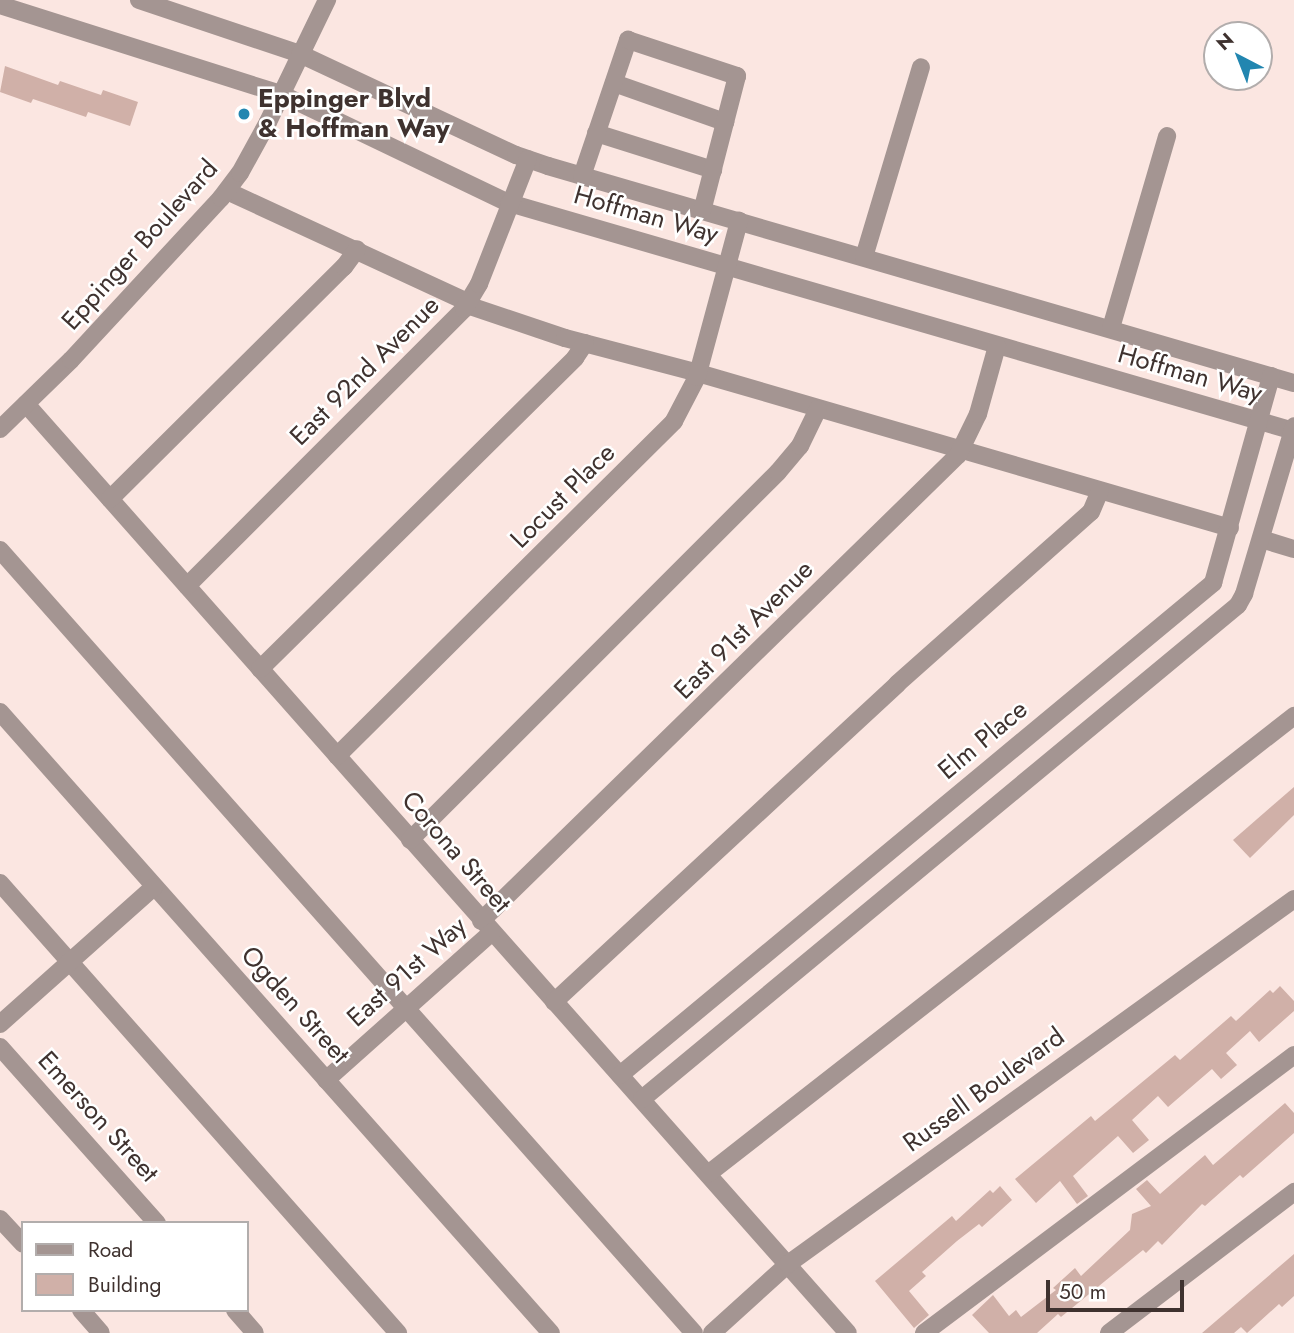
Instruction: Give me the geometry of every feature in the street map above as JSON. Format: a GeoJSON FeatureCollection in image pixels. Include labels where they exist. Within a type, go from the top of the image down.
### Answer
{"type":"FeatureCollection","features":[{"type":"Feature","properties":{"kind":"street","name":"Hoffman Way"},"geometry":{"type":"LineString","coordinates":[[139,0],[300,54],[528,159],[1294,383]]}},
{"type":"Feature","properties":{"kind":"street","name":"Eppinger Boulevard"},"geometry":{"type":"LineString","coordinates":[[0,429],[71,360],[227,191],[240,173],[327,0]]}},
{"type":"Feature","properties":{"kind":"street","name":"Hoffman Way"},"geometry":{"type":"LineString","coordinates":[[0,5],[281,94],[509,203],[997,346],[1294,429]]}},
{"type":"Feature","properties":{"kind":"street"},"geometry":{"type":"LineString","coordinates":[[582,176],[628,40],[737,76],[702,211]]}},
{"type":"Feature","properties":{"kind":"street"},"geometry":{"type":"LineString","coordinates":[[864,257],[921,67]]}},
{"type":"Feature","properties":{"kind":"street"},"geometry":{"type":"LineString","coordinates":[[614,83],[725,122]]}},
{"type":"Feature","properties":{"kind":"street"},"geometry":{"type":"LineString","coordinates":[[596,133],[713,170]]}},
{"type":"Feature","properties":{"kind":"street"},"geometry":{"type":"LineString","coordinates":[[1111,328],[1167,136]]}},
{"type":"Feature","properties":{"kind":"street","name":"East 92nd Avenue"},"geometry":{"type":"LineString","coordinates":[[187,586],[468,304],[528,159]]}},
{"type":"Feature","properties":{"kind":"street"},"geometry":{"type":"LineString","coordinates":[[227,191],[357,249],[468,304],[585,343],[698,373],[1230,528]]}},
{"type":"Feature","properties":{"kind":"street","name":"Locust Place"},"geometry":{"type":"LineString","coordinates":[[337,756],[666,432],[687,401],[698,373],[739,221]]}},
{"type":"Feature","properties":{"kind":"street"},"geometry":{"type":"LineString","coordinates":[[110,499],[344,267],[357,249]]}},
{"type":"Feature","properties":{"kind":"street"},"geometry":{"type":"LineString","coordinates":[[260,669],[575,358],[585,343]]}},
{"type":"Feature","properties":{"kind":"street","name":"East 91st Avenue"},"geometry":{"type":"LineString","coordinates":[[486,927],[572,836],[962,449],[978,414],[997,346]]}},
{"type":"Feature","properties":{"kind":"street","name":"Elm Place"},"geometry":{"type":"LineString","coordinates":[[620,1075],[1208,588],[1218,572],[1271,376]]}},
{"type":"Feature","properties":{"kind":"street","name":"Corona Street"},"geometry":{"type":"LineString","coordinates":[[26,404],[848,1333]]}},
{"type":"Feature","properties":{"kind":"street"},"geometry":{"type":"LineString","coordinates":[[410,840],[779,472],[800,446],[818,409]]}},
{"type":"Feature","properties":{"kind":"street"},"geometry":{"type":"LineString","coordinates":[[642,1099],[1238,605],[1294,429]]}},
{"type":"Feature","properties":{"kind":"street"},"geometry":{"type":"LineString","coordinates":[[554,1002],[897,684],[1091,512],[1100,491]]}},
{"type":"Feature","properties":{"kind":"street"},"geometry":{"type":"LineString","coordinates":[[1261,539],[1294,549]]}},
{"type":"Feature","properties":{"kind":"street"},"geometry":{"type":"LineString","coordinates":[[0,550],[694,1333]]}},
{"type":"Feature","properties":{"kind":"street","name":"Ogden Street"},"geometry":{"type":"LineString","coordinates":[[0,712],[551,1333]]}},
{"type":"Feature","properties":{"kind":"street"},"geometry":{"type":"LineString","coordinates":[[708,1174],[1164,821],[1294,716]]}},
{"type":"Feature","properties":{"kind":"street"},"geometry":{"type":"LineString","coordinates":[[0,883],[398,1333]]}},
{"type":"Feature","properties":{"kind":"street"},"geometry":{"type":"LineString","coordinates":[[0,1024],[154,887]]}},
{"type":"Feature","properties":{"kind":"street","name":"Russell Boulevard"},"geometry":{"type":"LineString","coordinates":[[712,1333],[788,1264],[1294,899]]}},
{"type":"Feature","properties":{"kind":"street","name":"East 91st Way"},"geometry":{"type":"LineString","coordinates":[[326,1080],[407,1008],[486,927]]}},
{"type":"Feature","properties":{"kind":"street","name":"Emerson Street"},"geometry":{"type":"LineString","coordinates":[[0,1047],[155,1221]]}},
{"type":"Feature","properties":{"kind":"street"},"geometry":{"type":"LineString","coordinates":[[925,1333],[1294,1055]]}},
{"type":"Feature","properties":{"kind":"street"},"geometry":{"type":"LineString","coordinates":[[1109,1333],[1294,1192]]}},
{"type":"Feature","properties":{"kind":"street"},"geometry":{"type":"LineString","coordinates":[[0,1219],[21,1242]]}},
{"type":"Feature","properties":{"kind":"street"},"geometry":{"type":"LineString","coordinates":[[83,1312],[101,1333]]}},
{"type":"Feature","properties":{"kind":"street"},"geometry":{"type":"LineString","coordinates":[[237,1312],[255,1333]]}},
{"type":"Feature","properties":{"kind":"building"},"geometry":{"type":"Polygon","coordinates":[[[5,66],[58,85],[60,81],[101,95],[103,90],[138,102],[130,126],[88,112],[86,117],[33,99],[31,103],[0,92],[5,66]]]}},
{"type":"Feature","properties":{"kind":"building"},"geometry":{"type":"Polygon","coordinates":[[[1294,787],[1294,815],[1250,858],[1233,840],[1294,787]]]}},
{"type":"Feature","properties":{"kind":"building"},"geometry":{"type":"Polygon","coordinates":[[[1280,986],[1294,1001],[1294,1011],[1259,1042],[1250,1031],[1226,1053],[1237,1065],[1221,1079],[1212,1069],[1168,1107],[1158,1096],[1132,1120],[1149,1140],[1133,1153],[1118,1136],[1073,1176],[1088,1196],[1077,1204],[1060,1181],[1036,1203],[1015,1179],[1091,1116],[1095,1121],[1175,1055],[1180,1060],[1231,1016],[1236,1021],[1270,990],[1273,993],[1280,986]]]}},
{"type":"Feature","properties":{"kind":"building"},"geometry":{"type":"Polygon","coordinates":[[[1285,1103],[1294,1113],[1294,1133],[1243,1178],[1240,1175],[1205,1206],[1202,1204],[1162,1245],[1158,1241],[1146,1253],[1143,1250],[1061,1317],[1058,1314],[1037,1333],[989,1333],[972,1315],[993,1295],[1009,1316],[1016,1310],[1021,1317],[1056,1290],[1053,1288],[1075,1268],[1081,1276],[1130,1230],[1132,1214],[1151,1206],[1136,1189],[1147,1180],[1160,1194],[1205,1155],[1213,1165],[1285,1103]]]}},
{"type":"Feature","properties":{"kind":"building"},"geometry":{"type":"Polygon","coordinates":[[[1000,1186],[1012,1200],[982,1227],[979,1224],[957,1241],[922,1272],[926,1276],[909,1291],[929,1315],[914,1328],[875,1281],[952,1216],[956,1221],[990,1190],[993,1193],[1000,1186]]]}},
{"type":"Feature","properties":{"kind":"building"},"geometry":{"type":"Polygon","coordinates":[[[1294,1254],[1294,1296],[1282,1307],[1279,1304],[1247,1333],[1241,1327],[1234,1333],[1202,1333],[1294,1254]]]}},
{"type":"Feature","properties":{"kind":"place","name":"Eppinger Blvd & Hoffman Way"},"geometry":{"type":"Point","coordinates":[244,114]}}]}
